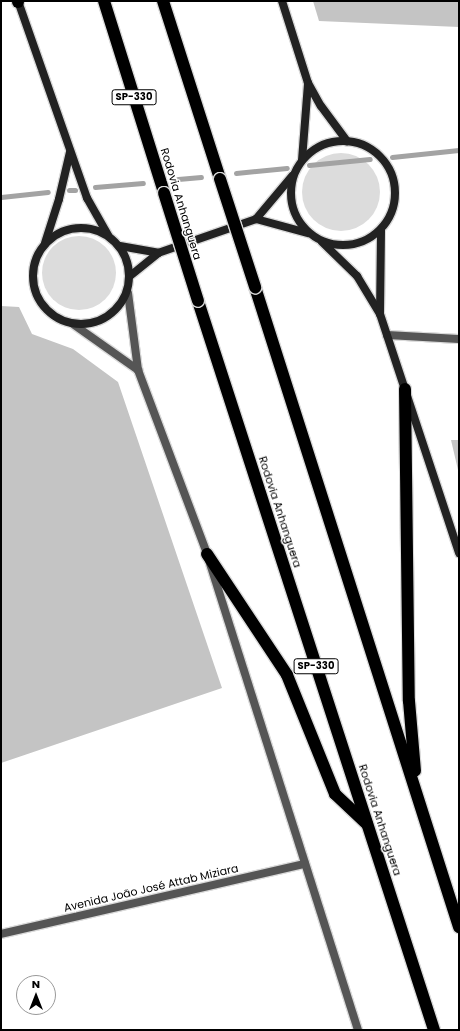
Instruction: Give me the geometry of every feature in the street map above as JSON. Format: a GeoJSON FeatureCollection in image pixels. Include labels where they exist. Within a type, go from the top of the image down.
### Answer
{"type":"FeatureCollection","features":[{"type":"Feature","properties":{"kind":"highway","name":"Rodovia Anhanguera"},"geometry":{"type":"LineString","coordinates":[[104,1],[198,301],[434,1030]]}},
{"type":"Feature","properties":{"kind":"highway"},"geometry":{"type":"LineString","coordinates":[[164,1],[459,927]]}},
{"type":"Feature","properties":{"kind":"highway"},"geometry":{"type":"LineString","coordinates":[[405,389],[409,701],[420,802]]}},
{"type":"Feature","properties":{"kind":"highway"},"geometry":{"type":"LineString","coordinates":[[207,554],[287,675],[335,794],[368,825]]}},
{"type":"Feature","properties":{"kind":"main road"},"geometry":{"type":"LineString","coordinates":[[18,1],[71,152],[87,198],[108,235],[120,246],[128,260],[130,276],[128,293],[119,307],[106,318],[90,324],[73,324],[59,319],[47,311],[38,299],[33,284],[33,270],[37,255],[45,243],[59,199],[71,152]]}},
{"type":"Feature","properties":{"kind":"main road"},"geometry":{"type":"LineString","coordinates":[[282,1],[308,83],[321,106],[347,141]]}},
{"type":"Feature","properties":{"kind":"main road"},"geometry":{"type":"LineString","coordinates":[[302,160],[308,83]]}},
{"type":"Feature","properties":{"kind":"main road"},"geometry":{"type":"LineString","coordinates":[[130,276],[158,253],[256,219],[294,174],[302,160],[315,149],[330,142],[347,141],[363,145],[378,154],[388,167],[394,182],[395,199],[392,210],[381,230],[368,239],[354,245],[338,246],[322,242]]}},
{"type":"Feature","properties":{"kind":"main road"},"geometry":{"type":"LineString","coordinates":[[294,174],[290,189],[291,206],[298,221],[308,233],[322,242],[357,276],[380,314],[459,553]]}},
{"type":"Feature","properties":{"kind":"main road"},"geometry":{"type":"LineString","coordinates":[[256,219],[308,233]]}},
{"type":"Feature","properties":{"kind":"main road"},"geometry":{"type":"LineString","coordinates":[[45,243],[59,233],[75,228],[92,228],[108,235]]}},
{"type":"Feature","properties":{"kind":"main road"},"geometry":{"type":"LineString","coordinates":[[380,314],[381,230]]}},
{"type":"Feature","properties":{"kind":"main road"},"geometry":{"type":"LineString","coordinates":[[120,246],[158,253]]}},
{"type":"Feature","properties":{"kind":"street"},"geometry":{"type":"LineString","coordinates":[[128,293],[138,370],[207,554],[358,1030]]}},
{"type":"Feature","properties":{"kind":"street"},"geometry":{"type":"LineString","coordinates":[[73,324],[138,370]]}},
{"type":"Feature","properties":{"kind":"street"},"geometry":{"type":"LineString","coordinates":[[387,335],[459,339]]}},
{"type":"Feature","properties":{"kind":"street","name":"Avenida João José Attab Miziara"},"geometry":{"type":"LineString","coordinates":[[1,934],[305,864]]}},
{"type":"Feature","properties":{"kind":"shaded area"},"geometry":{"type":"Polygon","coordinates":[[[341,153],[356,156],[369,164],[377,177],[380,192],[377,207],[369,220],[356,228],[341,231],[326,228],[313,220],[305,207],[302,192],[305,177],[313,164],[326,156],[341,153]]]}},
{"type":"Feature","properties":{"kind":"shaded area"},"geometry":{"type":"Polygon","coordinates":[[[72,236],[86,236],[100,242],[110,252],[116,266],[114,287],[110,294],[100,304],[86,310],[72,310],[58,304],[48,294],[42,280],[42,266],[48,252],[58,242],[72,236]]]}},
{"type":"Feature","properties":{"kind":"building"},"geometry":{"type":"Polygon","coordinates":[[[313,1],[459,1],[459,27],[319,21],[313,1]]]}},
{"type":"Feature","properties":{"kind":"building"},"geometry":{"type":"Polygon","coordinates":[[[1,306],[19,307],[32,334],[73,349],[118,382],[222,688],[1,763],[1,306]]]}},
{"type":"Feature","properties":{"kind":"building"},"geometry":{"type":"Polygon","coordinates":[[[451,440],[459,440],[459,470],[458,470],[451,440]]]}},
{"type":"Feature","properties":{"kind":"waterway"},"geometry":{"type":"LineString","coordinates":[[392,157],[459,150]]}},
{"type":"Feature","properties":{"kind":"waterway"},"geometry":{"type":"LineString","coordinates":[[309,165],[370,159]]}},
{"type":"Feature","properties":{"kind":"waterway"},"geometry":{"type":"LineString","coordinates":[[236,173],[287,168]]}},
{"type":"Feature","properties":{"kind":"waterway"},"geometry":{"type":"LineString","coordinates":[[178,179],[201,177]]}},
{"type":"Feature","properties":{"kind":"waterway"},"geometry":{"type":"LineString","coordinates":[[95,187],[143,183]]}},
{"type":"Feature","properties":{"kind":"waterway"},"geometry":{"type":"LineString","coordinates":[[69,190],[75,190]]}},
{"type":"Feature","properties":{"kind":"waterway"},"geometry":{"type":"LineString","coordinates":[[1,197],[48,192]]}}]}
